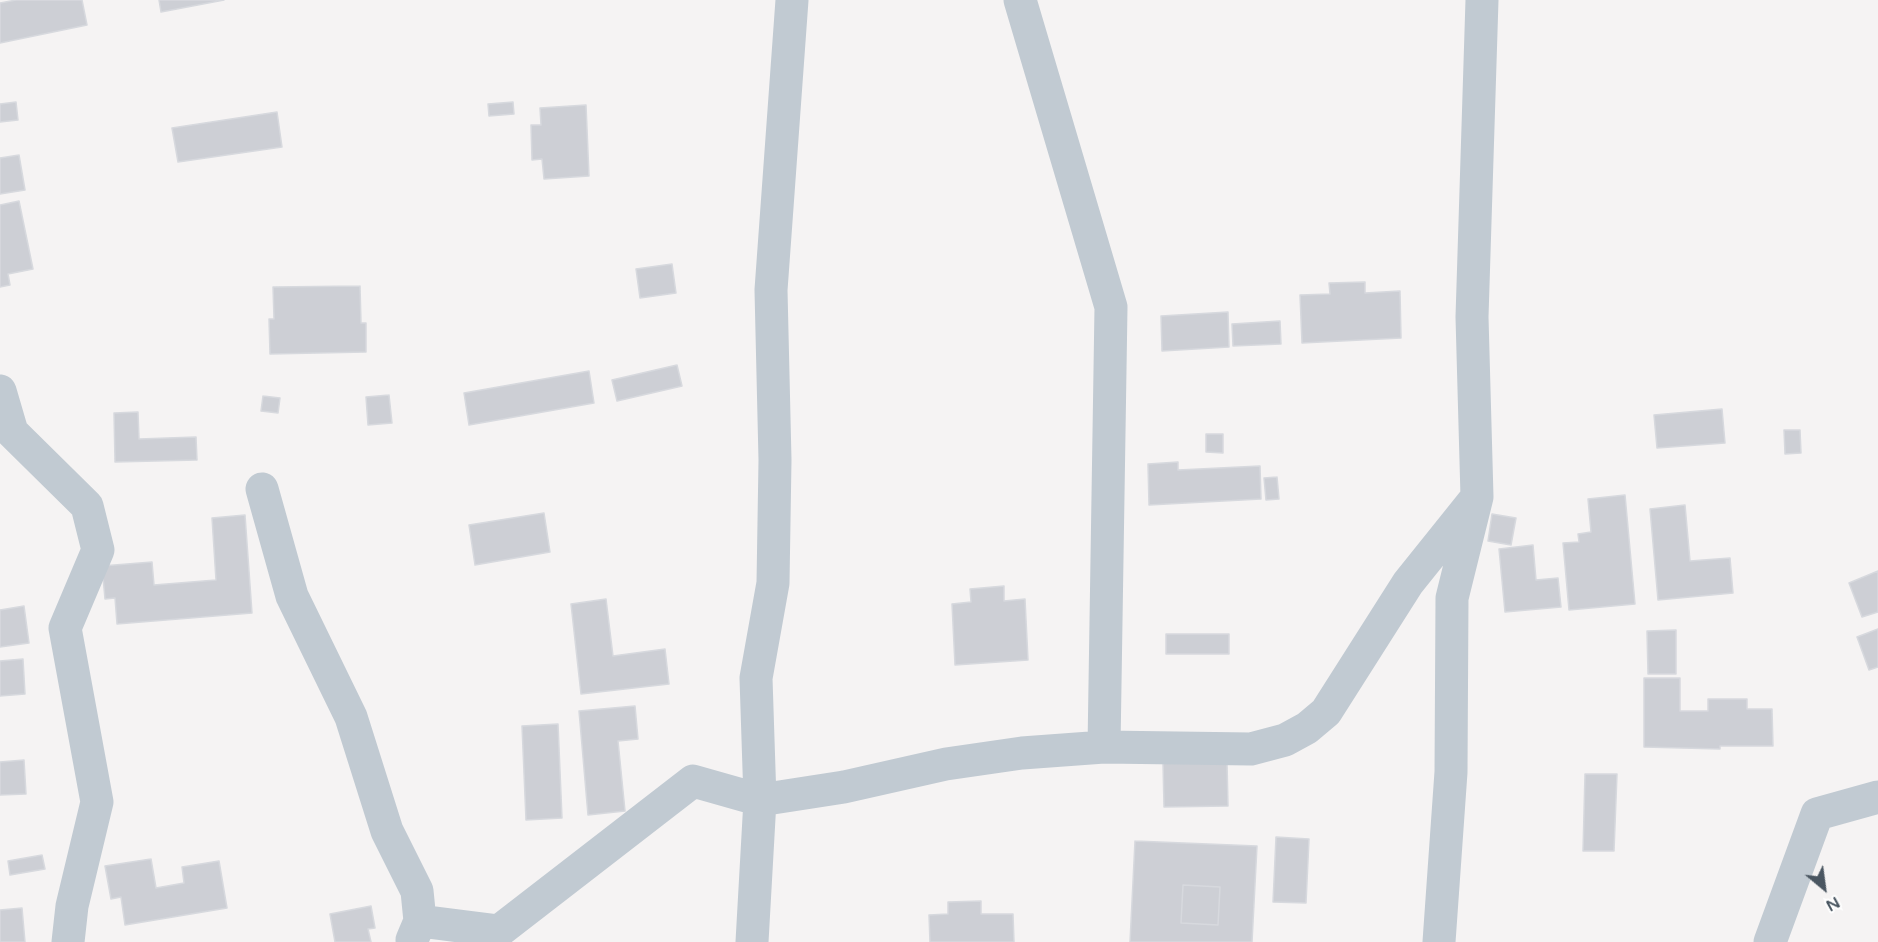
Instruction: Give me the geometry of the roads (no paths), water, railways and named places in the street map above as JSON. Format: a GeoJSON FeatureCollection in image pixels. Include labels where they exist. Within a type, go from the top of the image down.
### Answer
{"type":"FeatureCollection","features":[{"type":"Feature","properties":{"kind":"street"},"geometry":{"type":"LineString","coordinates":[[752,942],[760,800],[756,678],[773,572],[775,460],[771,290],[792,0]]}},
{"type":"Feature","properties":{"kind":"street"},"geometry":{"type":"LineString","coordinates":[[1020,0],[1111,307],[1104,747]]}},
{"type":"Feature","properties":{"kind":"street"},"geometry":{"type":"LineString","coordinates":[[1438,942],[1450,772],[1452,598],[1477,497],[1472,317],[1482,0]]}},
{"type":"Feature","properties":{"kind":"street"},"geometry":{"type":"LineString","coordinates":[[0,391],[12,432],[87,506],[98,550],[65,628],[97,802],[72,906],[68,942]]}},
{"type":"Feature","properties":{"kind":"street"},"geometry":{"type":"LineString","coordinates":[[262,489],[292,596],[351,717],[387,831],[417,891],[416,932],[499,931],[693,781],[760,800],[844,787],[946,764],[1022,753],[1104,747],[1251,749],[1285,740],[1307,728],[1326,712],[1408,583],[1477,497]]}},
{"type":"Feature","properties":{"kind":"street"},"geometry":{"type":"LineString","coordinates":[[1770,942],[1817,814],[1878,797]]}}]}
